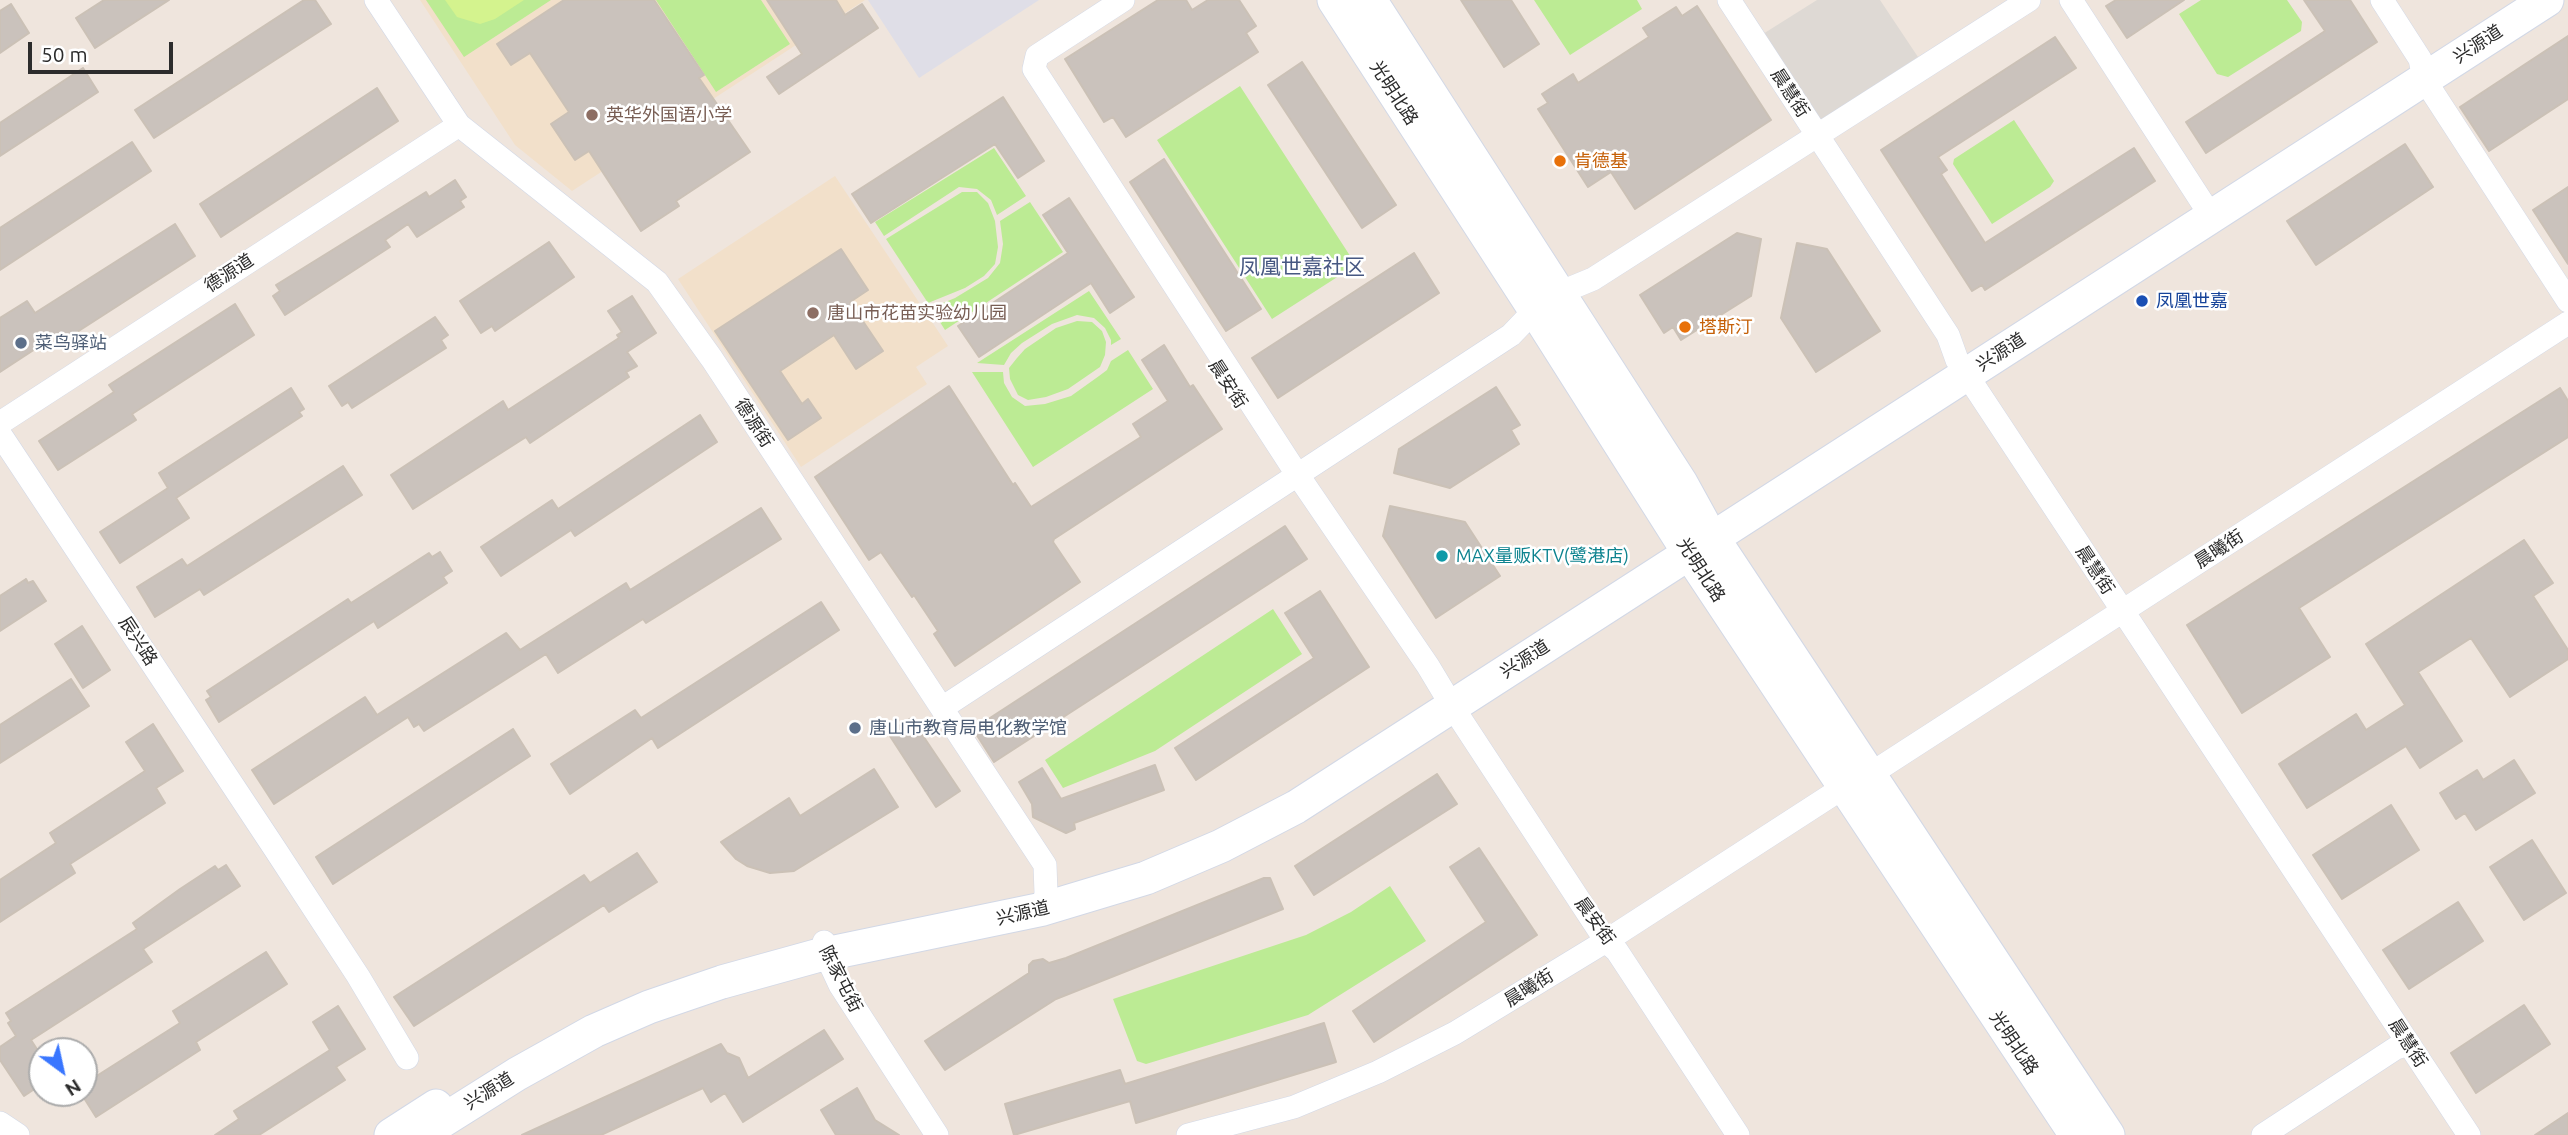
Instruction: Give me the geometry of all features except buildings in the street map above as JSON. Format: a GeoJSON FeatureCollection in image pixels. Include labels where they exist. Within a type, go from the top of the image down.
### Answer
{"type":"FeatureCollection","features":[{"type":"Feature","properties":{"kind":"main road","name":"光明北路"},"geometry":{"type":"LineString","coordinates":[[1334,0],[1547,302],[1681,483],[1697,538],[1860,787],[2076,1135]]}},
{"type":"Feature","properties":{"kind":"main road","name":"光明北路"},"geometry":{"type":"LineString","coordinates":[[1370,0],[1547,302]]}},
{"type":"Feature","properties":{"kind":"main road","name":"兴源道"},"geometry":{"type":"LineString","coordinates":[[391,1135],[554,1034],[604,1010],[709,972],[822,950],[1146,878],[1221,846],[1296,807],[1444,698],[2206,209],[2425,63],[2511,0]]}},
{"type":"Feature","properties":{"kind":"main road","name":"兴源道"},"geometry":{"type":"LineString","coordinates":[[2425,63],[2547,0]]}},
{"type":"Feature","properties":{"kind":"main road","name":"光明北路"},"geometry":{"type":"LineString","coordinates":[[1860,787],[2108,1135]]}},
{"type":"Feature","properties":{"kind":"main road","name":"兴源道"},"geometry":{"type":"LineString","coordinates":[[420,1135],[517,1074],[594,1031],[649,1007],[822,950]]}},
{"type":"Feature","properties":{"kind":"street","name":"德源街"},"geometry":{"type":"LineString","coordinates":[[376,0],[458,125],[657,282],[712,359],[1045,865],[1045,901]]}},
{"type":"Feature","properties":{"kind":"street"},"geometry":{"type":"LineString","coordinates":[[1032,54],[1106,0]]}},
{"type":"Feature","properties":{"kind":"street"},"geometry":{"type":"LineString","coordinates":[[1032,54],[1123,0]]}},
{"type":"Feature","properties":{"kind":"street","name":"晨慧街"},"geometry":{"type":"LineString","coordinates":[[1713,0],[1948,335],[1956,370],[2402,1050],[2452,1135]]}},
{"type":"Feature","properties":{"kind":"street","name":"晨慧街"},"geometry":{"type":"LineString","coordinates":[[1729,0],[1809,135]]}},
{"type":"Feature","properties":{"kind":"street"},"geometry":{"type":"LineString","coordinates":[[939,704],[1291,472],[1511,335],[1547,302],[1593,279],[2006,0]]}},
{"type":"Feature","properties":{"kind":"street"},"geometry":{"type":"LineString","coordinates":[[1809,135],[2029,0]]}},
{"type":"Feature","properties":{"kind":"street"},"geometry":{"type":"LineString","coordinates":[[2071,0],[2206,209]]}},
{"type":"Feature","properties":{"kind":"street"},"geometry":{"type":"LineString","coordinates":[[2382,0],[2425,63],[2568,301]]}},
{"type":"Feature","properties":{"kind":"street"},"geometry":{"type":"LineString","coordinates":[[2398,0],[2425,63]]}},
{"type":"Feature","properties":{"kind":"street","name":"晨安街"},"geometry":{"type":"LineString","coordinates":[[1032,54],[1034,69],[1291,472],[1738,1135]]}},
{"type":"Feature","properties":{"kind":"street","name":"德源道"},"geometry":{"type":"LineString","coordinates":[[0,423],[458,125]]}},
{"type":"Feature","properties":{"kind":"street","name":"晨曦街"},"geometry":{"type":"LineString","coordinates":[[2121,620],[2568,323]]}},
{"type":"Feature","properties":{"kind":"street","name":"晨曦街"},"geometry":{"type":"LineString","coordinates":[[1241,1135],[1301,1118],[1385,1084],[1462,1044],[2121,620],[2568,338]]}},
{"type":"Feature","properties":{"kind":"street","name":"辰兴路"},"geometry":{"type":"LineString","coordinates":[[0,434],[358,976],[407,1058]]}},
{"type":"Feature","properties":{"kind":"street","name":"晨曦街"},"geometry":{"type":"LineString","coordinates":[[1188,1135],[1294,1107],[1378,1072],[1455,1033],[1611,946]]}},
{"type":"Feature","properties":{"kind":"street","name":"陈家屯街"},"geometry":{"type":"LineString","coordinates":[[822,950],[830,986],[924,1135]]}},
{"type":"Feature","properties":{"kind":"street","name":"陈家屯街"},"geometry":{"type":"LineString","coordinates":[[822,950],[840,985],[937,1135]]}},
{"type":"Feature","properties":{"kind":"street"},"geometry":{"type":"LineString","coordinates":[[2263,1135],[2402,1050]]}},
{"type":"Feature","properties":{"kind":"street"},"geometry":{"type":"LineString","coordinates":[[2290,1135],[2402,1050]]}},
{"type":"Feature","properties":{"kind":"street","name":"晨慧街"},"geometry":{"type":"LineString","coordinates":[[2402,1050],[2469,1135]]}},
{"type":"Feature","properties":{"kind":"street"},"geometry":{"type":"LineString","coordinates":[[0,1124],[18,1135]]}},
{"type":"Feature","properties":{"kind":"shaded area","name":"英华外国语小学"},"geometry":{"type":"Polygon","coordinates":[[[420,0],[865,0],[572,191],[515,145],[420,0]]]}},
{"type":"Feature","properties":{"kind":"shaded area"},"geometry":{"type":"Polygon","coordinates":[[[868,0],[1039,0],[919,78],[868,0]]]}},
{"type":"Feature","properties":{"kind":"shaded area"},"geometry":{"type":"Polygon","coordinates":[[[1817,0],[1880,0],[1918,57],[1812,126],[1755,39],[1817,0]]]}},
{"type":"Feature","properties":{"kind":"shaded area","name":"唐山市花苗实验幼儿园"},"geometry":{"type":"Polygon","coordinates":[[[835,176],[948,346],[916,367],[927,384],[801,467],[678,279],[835,176]]]}},
{"type":"Feature","properties":{"kind":"green space"},"geometry":{"type":"Polygon","coordinates":[[[426,0],[551,0],[464,57],[426,0]]]}},
{"type":"Feature","properties":{"kind":"green space"},"geometry":{"type":"Polygon","coordinates":[[[445,0],[524,0],[495,19],[480,24],[457,17],[445,0]]]}},
{"type":"Feature","properties":{"kind":"green space"},"geometry":{"type":"Polygon","coordinates":[[[656,0],[761,0],[790,44],[716,92],[656,0]]]}},
{"type":"Feature","properties":{"kind":"green space"},"geometry":{"type":"Polygon","coordinates":[[[1534,0],[1637,0],[1642,9],[1570,55],[1534,0]]]}},
{"type":"Feature","properties":{"kind":"green space"},"geometry":{"type":"Polygon","coordinates":[[[2201,0],[2287,0],[2302,22],[2301,31],[2228,77],[2217,74],[2179,14],[2201,0]]]}},
{"type":"Feature","properties":{"kind":"green space"},"geometry":{"type":"Polygon","coordinates":[[[1240,86],[1356,265],[1272,319],[1157,140],[1240,86]]]}},
{"type":"Feature","properties":{"kind":"green space"},"geometry":{"type":"Polygon","coordinates":[[[2014,120],[2054,181],[2050,187],[1992,224],[1953,164],[1954,159],[2014,120]]]}},
{"type":"Feature","properties":{"kind":"green space"},"geometry":{"type":"Polygon","coordinates":[[[994,148],[1026,196],[997,215],[991,200],[977,189],[959,187],[884,236],[875,222],[994,148]]]}},
{"type":"Feature","properties":{"kind":"green space"},"geometry":{"type":"Polygon","coordinates":[[[962,192],[977,192],[988,203],[995,221],[998,247],[995,264],[984,276],[965,288],[928,303],[886,239],[962,192]]]}},
{"type":"Feature","properties":{"kind":"green space"},"geometry":{"type":"Polygon","coordinates":[[[1030,202],[1063,252],[945,330],[931,308],[955,298],[988,278],[1000,263],[1003,244],[1000,221],[1030,202]]]}},
{"type":"Feature","properties":{"kind":"green space"},"geometry":{"type":"Polygon","coordinates":[[[1089,291],[1121,339],[1111,345],[1105,328],[1094,318],[1077,315],[1052,324],[1022,343],[1011,353],[1004,365],[977,363],[1089,291]]]}},
{"type":"Feature","properties":{"kind":"green space"},"geometry":{"type":"Polygon","coordinates":[[[1077,321],[1092,322],[1102,331],[1106,342],[1100,367],[1068,389],[1046,397],[1028,400],[1018,395],[1010,379],[1009,368],[1025,349],[1056,328],[1077,321]]]}},
{"type":"Feature","properties":{"kind":"green space"},"geometry":{"type":"Polygon","coordinates":[[[1128,350],[1153,389],[1033,467],[972,372],[1003,372],[1004,383],[1012,397],[1025,406],[1045,404],[1071,396],[1107,370],[1111,361],[1128,350]]]}},
{"type":"Feature","properties":{"kind":"green space"},"geometry":{"type":"Polygon","coordinates":[[[1273,609],[1302,654],[1155,751],[1063,788],[1045,760],[1273,609]]]}},
{"type":"Feature","properties":{"kind":"green space"},"geometry":{"type":"Polygon","coordinates":[[[1390,886],[1426,941],[1308,1015],[1146,1064],[1137,1061],[1113,999],[1306,935],[1351,912],[1390,886]]]}},
{"type":"Feature","properties":{"kind":"place","name":"英华外国语小学"},"geometry":{"type":"Point","coordinates":[592,115]}},
{"type":"Feature","properties":{"kind":"place","name":"肯德基"},"geometry":{"type":"Point","coordinates":[1560,161]}},
{"type":"Feature","properties":{"kind":"place","name":"凤凰世嘉"},"geometry":{"type":"Point","coordinates":[2142,301]}},
{"type":"Feature","properties":{"kind":"place","name":"唐山市花苗实验幼儿园"},"geometry":{"type":"Point","coordinates":[813,313]}},
{"type":"Feature","properties":{"kind":"place","name":"塔斯汀"},"geometry":{"type":"Point","coordinates":[1685,327]}},
{"type":"Feature","properties":{"kind":"place","name":"菜鸟驿站"},"geometry":{"type":"Point","coordinates":[21,343]}},
{"type":"Feature","properties":{"kind":"place","name":"MAX量贩KTV(鹭港店)"},"geometry":{"type":"Point","coordinates":[1442,556]}},
{"type":"Feature","properties":{"kind":"place","name":"唐山市教育局电化教学馆"},"geometry":{"type":"Point","coordinates":[855,728]}},
{"type":"Feature","properties":{"kind":"district","name":"凤凰世嘉社区"},"geometry":{"type":"Point","coordinates":[1302,267]}}]}
